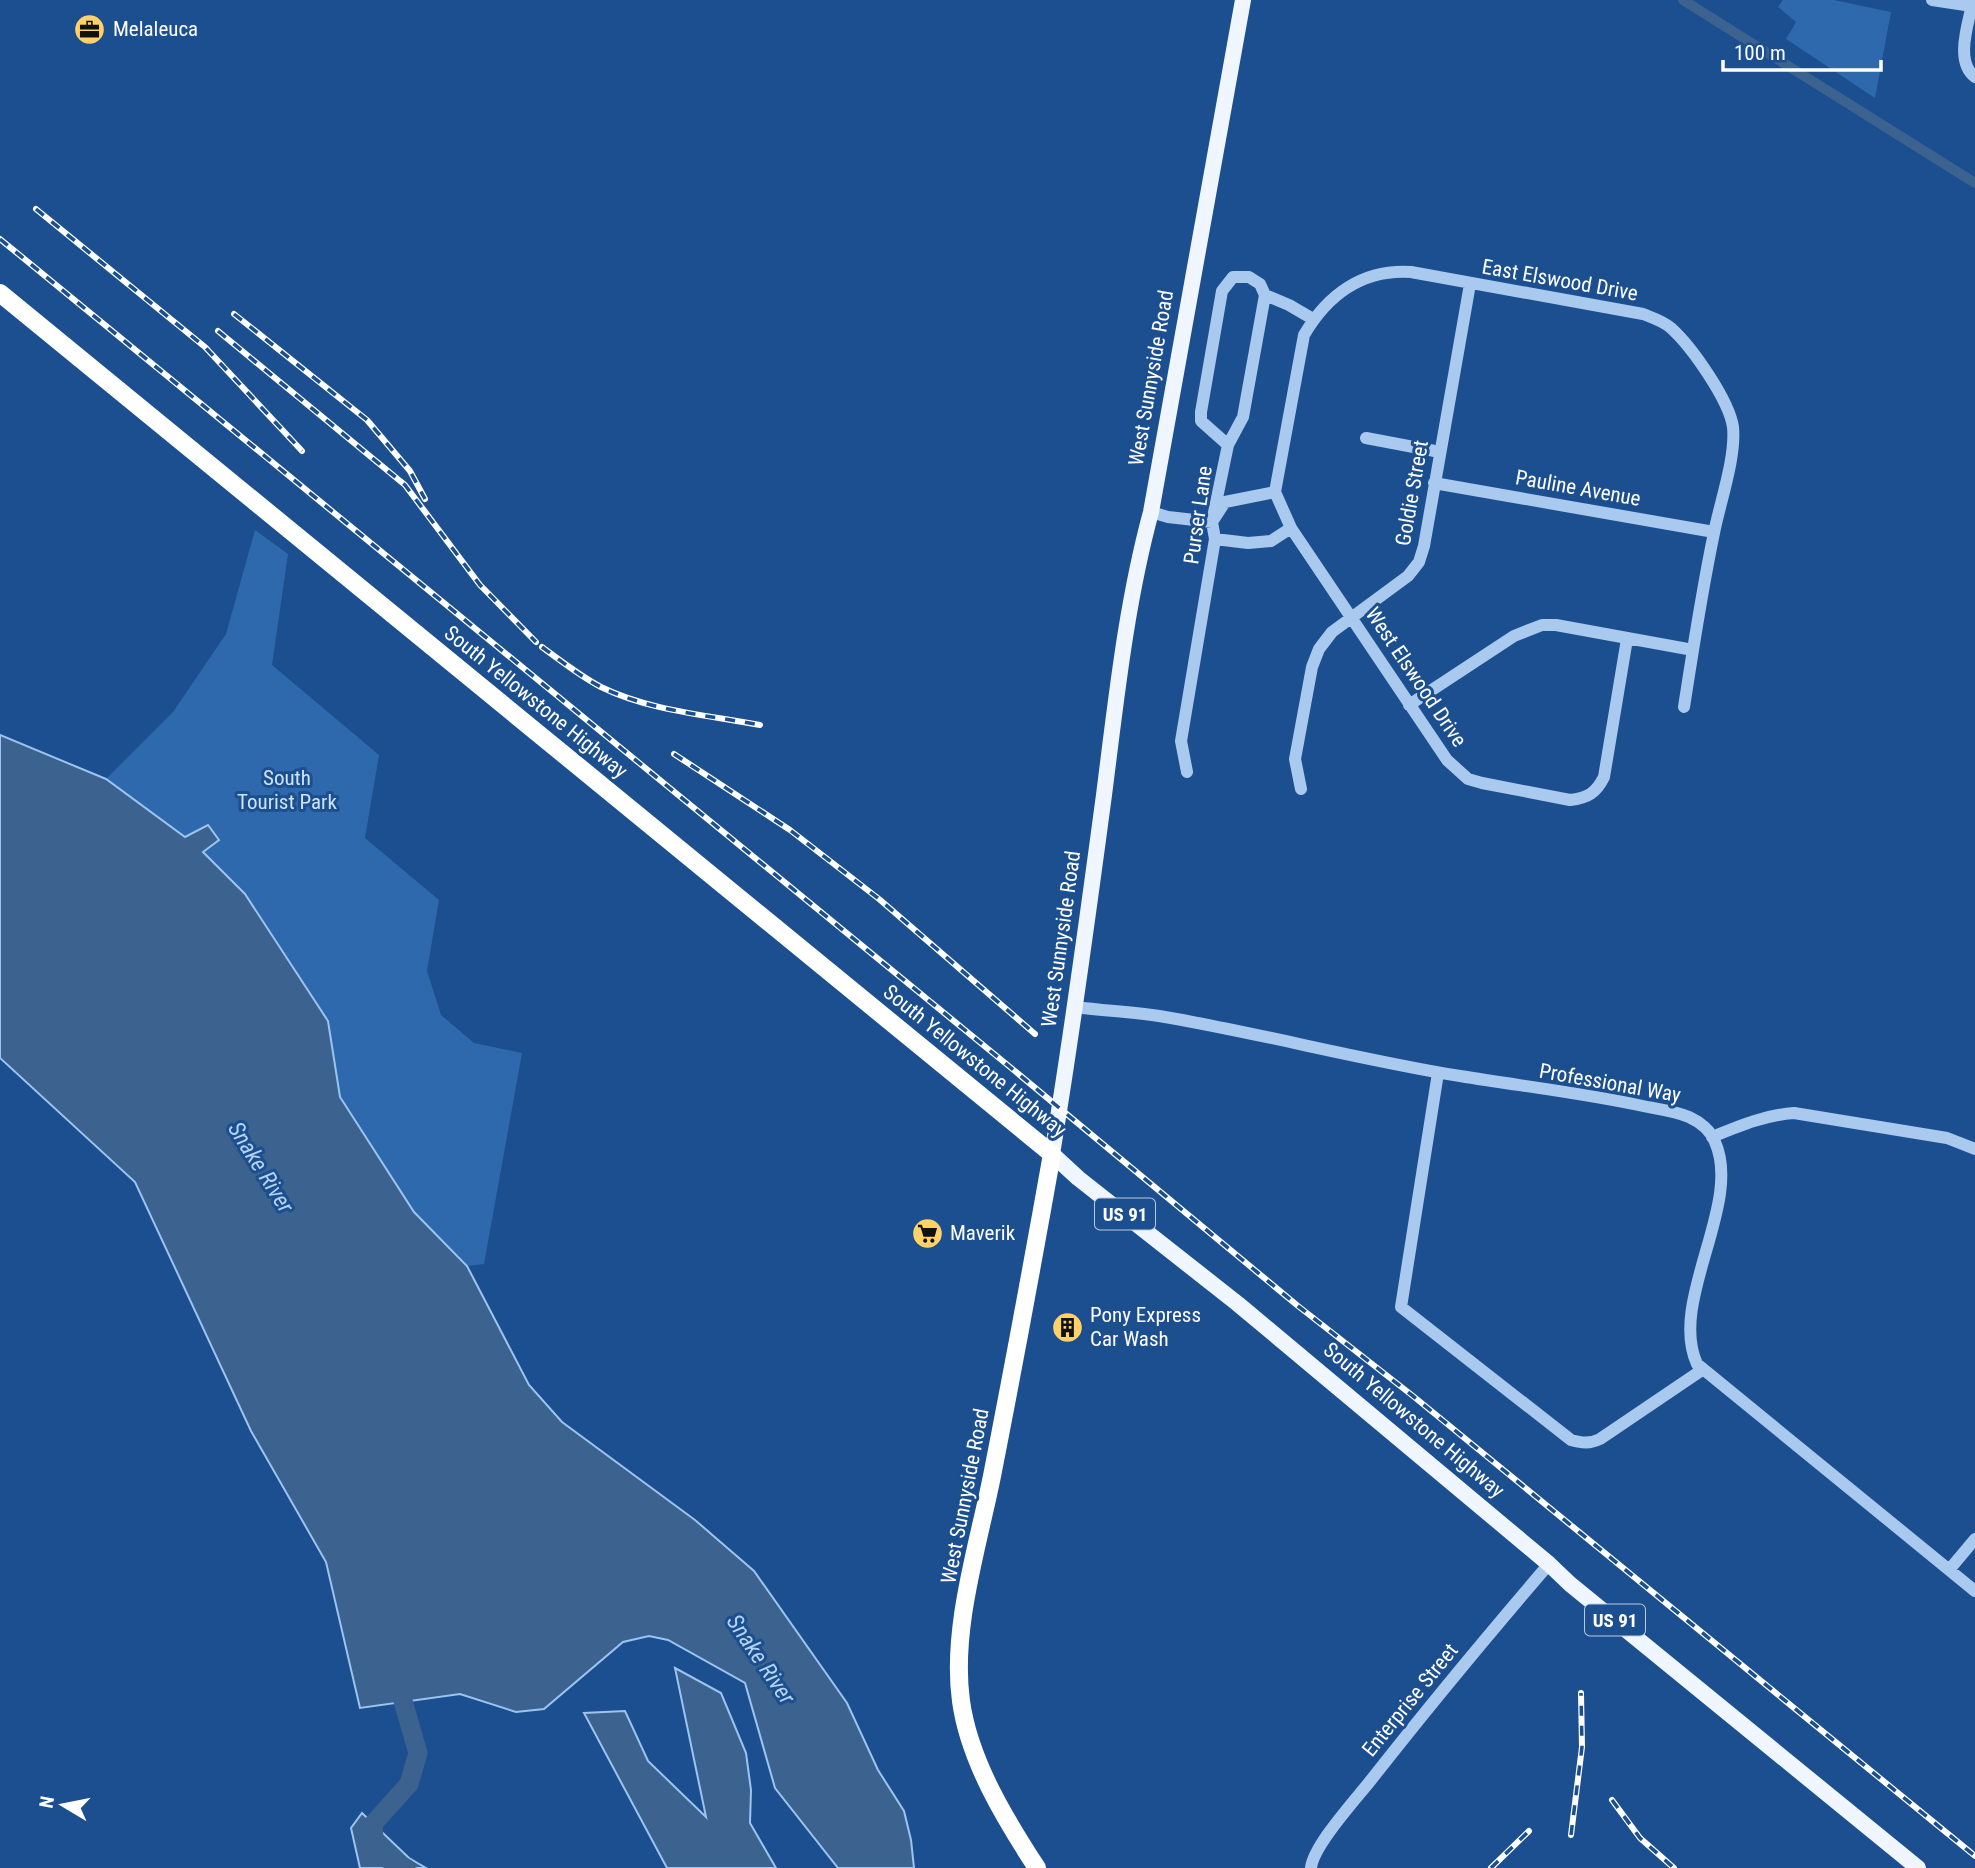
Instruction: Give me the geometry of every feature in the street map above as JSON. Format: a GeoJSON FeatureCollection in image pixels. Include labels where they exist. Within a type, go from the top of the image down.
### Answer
{"type":"FeatureCollection","features":[{"type":"Feature","properties":{"kind":"highway","name":"South Yellowstone Highway"},"geometry":{"type":"LineString","coordinates":[[0,293],[1052,1154]]}},
{"type":"Feature","properties":{"kind":"highway","name":"West Sunnyside Road"},"geometry":{"type":"LineString","coordinates":[[1037,1868],[989,1788],[961,1703],[959,1678],[962,1632],[970,1582],[1018,1346],[1052,1154]]}},
{"type":"Feature","properties":{"kind":"main road","name":"West Sunnyside Road"},"geometry":{"type":"LineString","coordinates":[[1052,1154],[1076,1007],[1116,698],[1140,551],[1151,512],[1243,0]]}},
{"type":"Feature","properties":{"kind":"main road","name":"South Yellowstone Highway"},"geometry":{"type":"LineString","coordinates":[[1052,1154],[1078,1178],[1238,1304],[1570,1584],[1918,1868]]}},
{"type":"Feature","properties":{"kind":"street"},"geometry":{"type":"LineString","coordinates":[[1932,0],[1972,3],[1964,49],[1965,63],[1975,77]]}},
{"type":"Feature","properties":{"kind":"street","name":"East Elswood Drive"},"geometry":{"type":"LineString","coordinates":[[1275,492],[1304,335],[1313,319],[1338,293],[1374,275],[1391,271],[1411,272],[1643,314],[1661,321],[1673,330],[1713,382],[1728,409],[1732,427],[1732,443],[1684,707]]}},
{"type":"Feature","properties":{"kind":"street","name":"Purser Lane"},"geometry":{"type":"LineString","coordinates":[[1187,772],[1181,741],[1215,539],[1212,522],[1228,445],[1201,421],[1201,412],[1222,290],[1233,278],[1244,276],[1260,284],[1265,295]]}},
{"type":"Feature","properties":{"kind":"street","name":"Goldie Street"},"geometry":{"type":"LineString","coordinates":[[1301,789],[1295,759],[1312,667],[1320,649],[1332,632],[1408,576],[1419,562],[1470,284]]}},
{"type":"Feature","properties":{"kind":"street"},"geometry":{"type":"LineString","coordinates":[[1228,445],[1243,417],[1265,295],[1313,319]]}},
{"type":"Feature","properties":{"kind":"street"},"geometry":{"type":"LineString","coordinates":[[1366,438],[1440,452]]}},
{"type":"Feature","properties":{"kind":"street","name":"Pauline Avenue"},"geometry":{"type":"LineString","coordinates":[[1434,483],[1714,532]]}},
{"type":"Feature","properties":{"kind":"street"},"geometry":{"type":"LineString","coordinates":[[1151,512],[1168,517],[1212,522],[1225,502],[1275,492],[1291,528],[1272,541],[1248,544],[1215,539]]}},
{"type":"Feature","properties":{"kind":"street","name":"West Elswood Drive"},"geometry":{"type":"LineString","coordinates":[[1291,528],[1447,760],[1468,779],[1570,800],[1585,798],[1598,789],[1604,777],[1627,639]]}},
{"type":"Feature","properties":{"kind":"street"},"geometry":{"type":"LineString","coordinates":[[1409,705],[1514,636],[1542,625],[1556,625],[1693,650]]}},
{"type":"Feature","properties":{"kind":"street","name":"Professional Way"},"geometry":{"type":"LineString","coordinates":[[1076,1007],[1163,1016],[1438,1073],[1621,1102],[1688,1116],[1706,1129],[1712,1138]]}},
{"type":"Feature","properties":{"kind":"street"},"geometry":{"type":"LineString","coordinates":[[1438,1073],[1401,1307],[1571,1440],[1581,1443],[1593,1442],[1611,1433],[1702,1370]]}},
{"type":"Feature","properties":{"kind":"street"},"geometry":{"type":"LineString","coordinates":[[1975,1149],[1947,1138],[1794,1113],[1777,1114],[1712,1138],[1721,1161],[1721,1182],[1690,1325],[1692,1353],[1702,1370],[1975,1591]]}},
{"type":"Feature","properties":{"kind":"street"},"geometry":{"type":"LineString","coordinates":[[1949,1570],[1975,1539]]}},
{"type":"Feature","properties":{"kind":"street","name":"Enterprise Street"},"geometry":{"type":"LineString","coordinates":[[1311,1868],[1312,1858],[1336,1824],[1454,1675],[1549,1564]]}},
{"type":"Feature","properties":{"kind":"green space"},"geometry":{"type":"Polygon","coordinates":[[[1783,0],[1834,0],[1891,12],[1875,98],[1786,39],[1796,22],[1778,7],[1783,0]]]}},
{"type":"Feature","properties":{"kind":"green space","name":"South Tourist Park"},"geometry":{"type":"Polygon","coordinates":[[[255,530],[288,554],[272,665],[379,755],[365,838],[439,900],[427,971],[441,1015],[474,1043],[522,1053],[484,1264],[467,1266],[414,1212],[340,1097],[328,1021],[245,894],[203,852],[219,840],[208,825],[185,837],[106,779],[173,712],[226,634],[255,530]]]}},
{"type":"Feature","properties":{"kind":"water"},"geometry":{"type":"Polygon","coordinates":[[[0,735],[106,779],[185,837],[208,825],[219,840],[203,852],[245,894],[328,1021],[340,1097],[414,1212],[467,1266],[529,1385],[562,1422],[695,1520],[754,1571],[847,1703],[878,1770],[904,1811],[914,1868],[838,1868],[775,1788],[745,1683],[668,1640],[649,1636],[623,1642],[544,1709],[516,1712],[460,1694],[360,1708],[326,1562],[251,1431],[135,1182],[0,1058],[0,735]]]}},
{"type":"Feature","properties":{"kind":"water"},"geometry":{"type":"Polygon","coordinates":[[[675,1668],[721,1693],[746,1753],[751,1790],[750,1823],[776,1868],[667,1868],[584,1713],[625,1711],[648,1761],[706,1817],[675,1668]]]}},
{"type":"Feature","properties":{"kind":"water"},"geometry":{"type":"Polygon","coordinates":[[[362,1813],[409,1858],[426,1868],[360,1868],[351,1828],[362,1813]]]}},
{"type":"Feature","properties":{"kind":"waterway"},"geometry":{"type":"LineString","coordinates":[[1683,0],[1975,183]]}},
{"type":"Feature","properties":{"kind":"waterway","name":"Snake River"},"geometry":{"type":"LineString","coordinates":[[402,1675],[403,1701],[418,1753],[409,1784],[373,1824],[375,1853],[406,1868]]}},
{"type":"Feature","properties":{"kind":"railway"},"geometry":{"type":"LineString","coordinates":[[36,209],[205,347],[302,451]]}},
{"type":"Feature","properties":{"kind":"railway"},"geometry":{"type":"LineString","coordinates":[[0,239],[1298,1306],[1413,1396],[1975,1856]]}},
{"type":"Feature","properties":{"kind":"railway"},"geometry":{"type":"LineString","coordinates":[[234,314],[367,420],[410,471],[425,499]]}},
{"type":"Feature","properties":{"kind":"railway"},"geometry":{"type":"LineString","coordinates":[[218,331],[405,485],[480,585],[536,642]]}},
{"type":"Feature","properties":{"kind":"railway"},"geometry":{"type":"LineString","coordinates":[[542,647],[601,687],[639,702],[760,725]]}},
{"type":"Feature","properties":{"kind":"railway"},"geometry":{"type":"LineString","coordinates":[[674,754],[790,830],[879,899],[1035,1034]]}},
{"type":"Feature","properties":{"kind":"railway"},"geometry":{"type":"LineString","coordinates":[[1571,1835],[1582,1747],[1581,1693]]}},
{"type":"Feature","properties":{"kind":"railway"},"geometry":{"type":"LineString","coordinates":[[1612,1800],[1640,1838],[1674,1868]]}},
{"type":"Feature","properties":{"kind":"railway"},"geometry":{"type":"LineString","coordinates":[[1491,1868],[1529,1831]]}},
{"type":"Feature","properties":{"kind":"place","name":"Melaleuca"},"geometry":{"type":"Point","coordinates":[90,29]}},
{"type":"Feature","properties":{"kind":"place","name":"Maverik"},"geometry":{"type":"Point","coordinates":[927,1233]}},
{"type":"Feature","properties":{"kind":"place","name":"Pony Express Car Wash"},"geometry":{"type":"Point","coordinates":[1067,1327]}}]}
